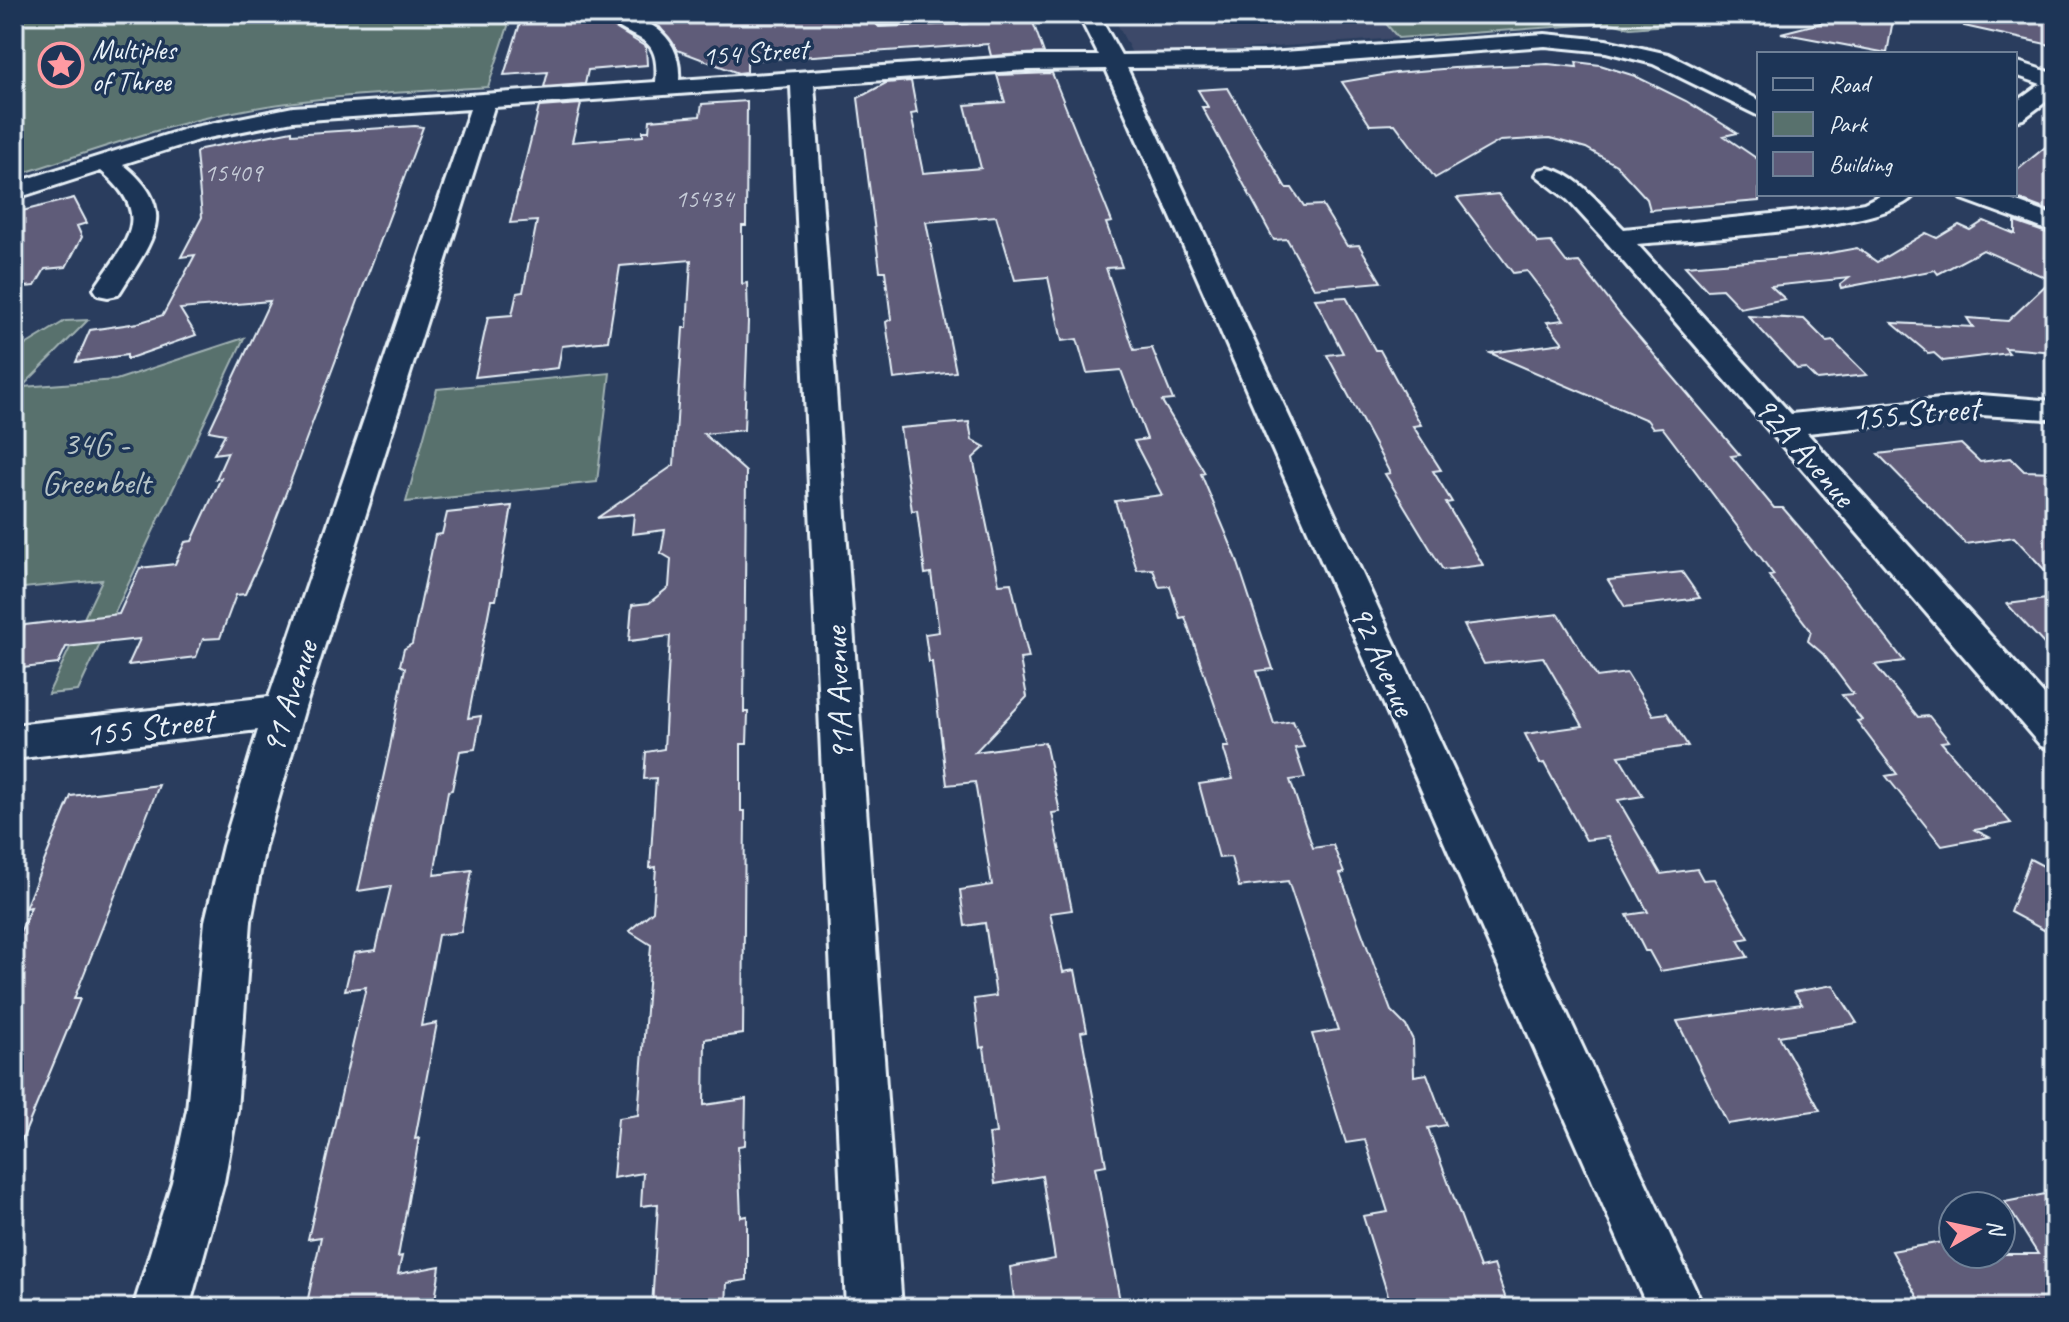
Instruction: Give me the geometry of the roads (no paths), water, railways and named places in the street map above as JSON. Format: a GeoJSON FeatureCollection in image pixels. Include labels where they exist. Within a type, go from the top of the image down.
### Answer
{"type":"FeatureCollection","features":[{"type":"Feature","properties":{"kind":"street"},"geometry":{"type":"LineString","coordinates":[[614,14],[663,44],[669,66],[667,89]]}},
{"type":"Feature","properties":{"kind":"street","name":"92 Avenue"},"geometry":{"type":"LineString","coordinates":[[1088,14],[1114,63],[1676,1308]]}},
{"type":"Feature","properties":{"kind":"street"},"geometry":{"type":"LineString","coordinates":[[890,42],[886,17],[970,25],[982,66]]}},
{"type":"Feature","properties":{"kind":"street","name":"154 Street"},"geometry":{"type":"LineString","coordinates":[[14,191],[193,134],[282,116],[982,66],[1294,59],[1532,41],[1606,46],[1635,52],[1683,69],[1757,108]]}},
{"type":"Feature","properties":{"kind":"street"},"geometry":{"type":"LineString","coordinates":[[2017,69],[2055,83]]}},
{"type":"Feature","properties":{"kind":"street","name":"91A Avenue"},"geometry":{"type":"LineString","coordinates":[[802,79],[874,1308]]}},
{"type":"Feature","properties":{"kind":"street"},"geometry":{"type":"LineString","coordinates":[[2017,112],[2055,83]]}},
{"type":"Feature","properties":{"kind":"street","name":"91 Avenue"},"geometry":{"type":"LineString","coordinates":[[161,1308],[198,1182],[212,1110],[228,921],[240,861],[284,711],[484,101]]}},
{"type":"Feature","properties":{"kind":"street"},"geometry":{"type":"LineString","coordinates":[[104,161],[140,194],[147,207],[144,229],[108,289]]}},
{"type":"Feature","properties":{"kind":"street","name":"92A Avenue"},"geometry":{"type":"LineString","coordinates":[[1548,175],[1577,195],[1617,238],[2055,734]]}},
{"type":"Feature","properties":{"kind":"street"},"geometry":{"type":"LineString","coordinates":[[1617,238],[1842,215],[1872,209],[1898,196]]}},
{"type":"Feature","properties":{"kind":"street"},"geometry":{"type":"LineString","coordinates":[[1976,196],[2055,225]]}},
{"type":"Feature","properties":{"kind":"street","name":"155 Street"},"geometry":{"type":"LineString","coordinates":[[1783,425],[1981,405],[2048,409]]}},
{"type":"Feature","properties":{"kind":"street","name":"155 Street"},"geometry":{"type":"LineString","coordinates":[[14,742],[284,711]]}},
{"type":"Feature","properties":{"kind":"place","name":"Multiples of Three"},"geometry":{"type":"Point","coordinates":[61,65]}},
{"type":"Feature","properties":{"kind":"park label","name":"34G - Greenbelt"},"geometry":{"type":"Point","coordinates":[96,462]}}]}
